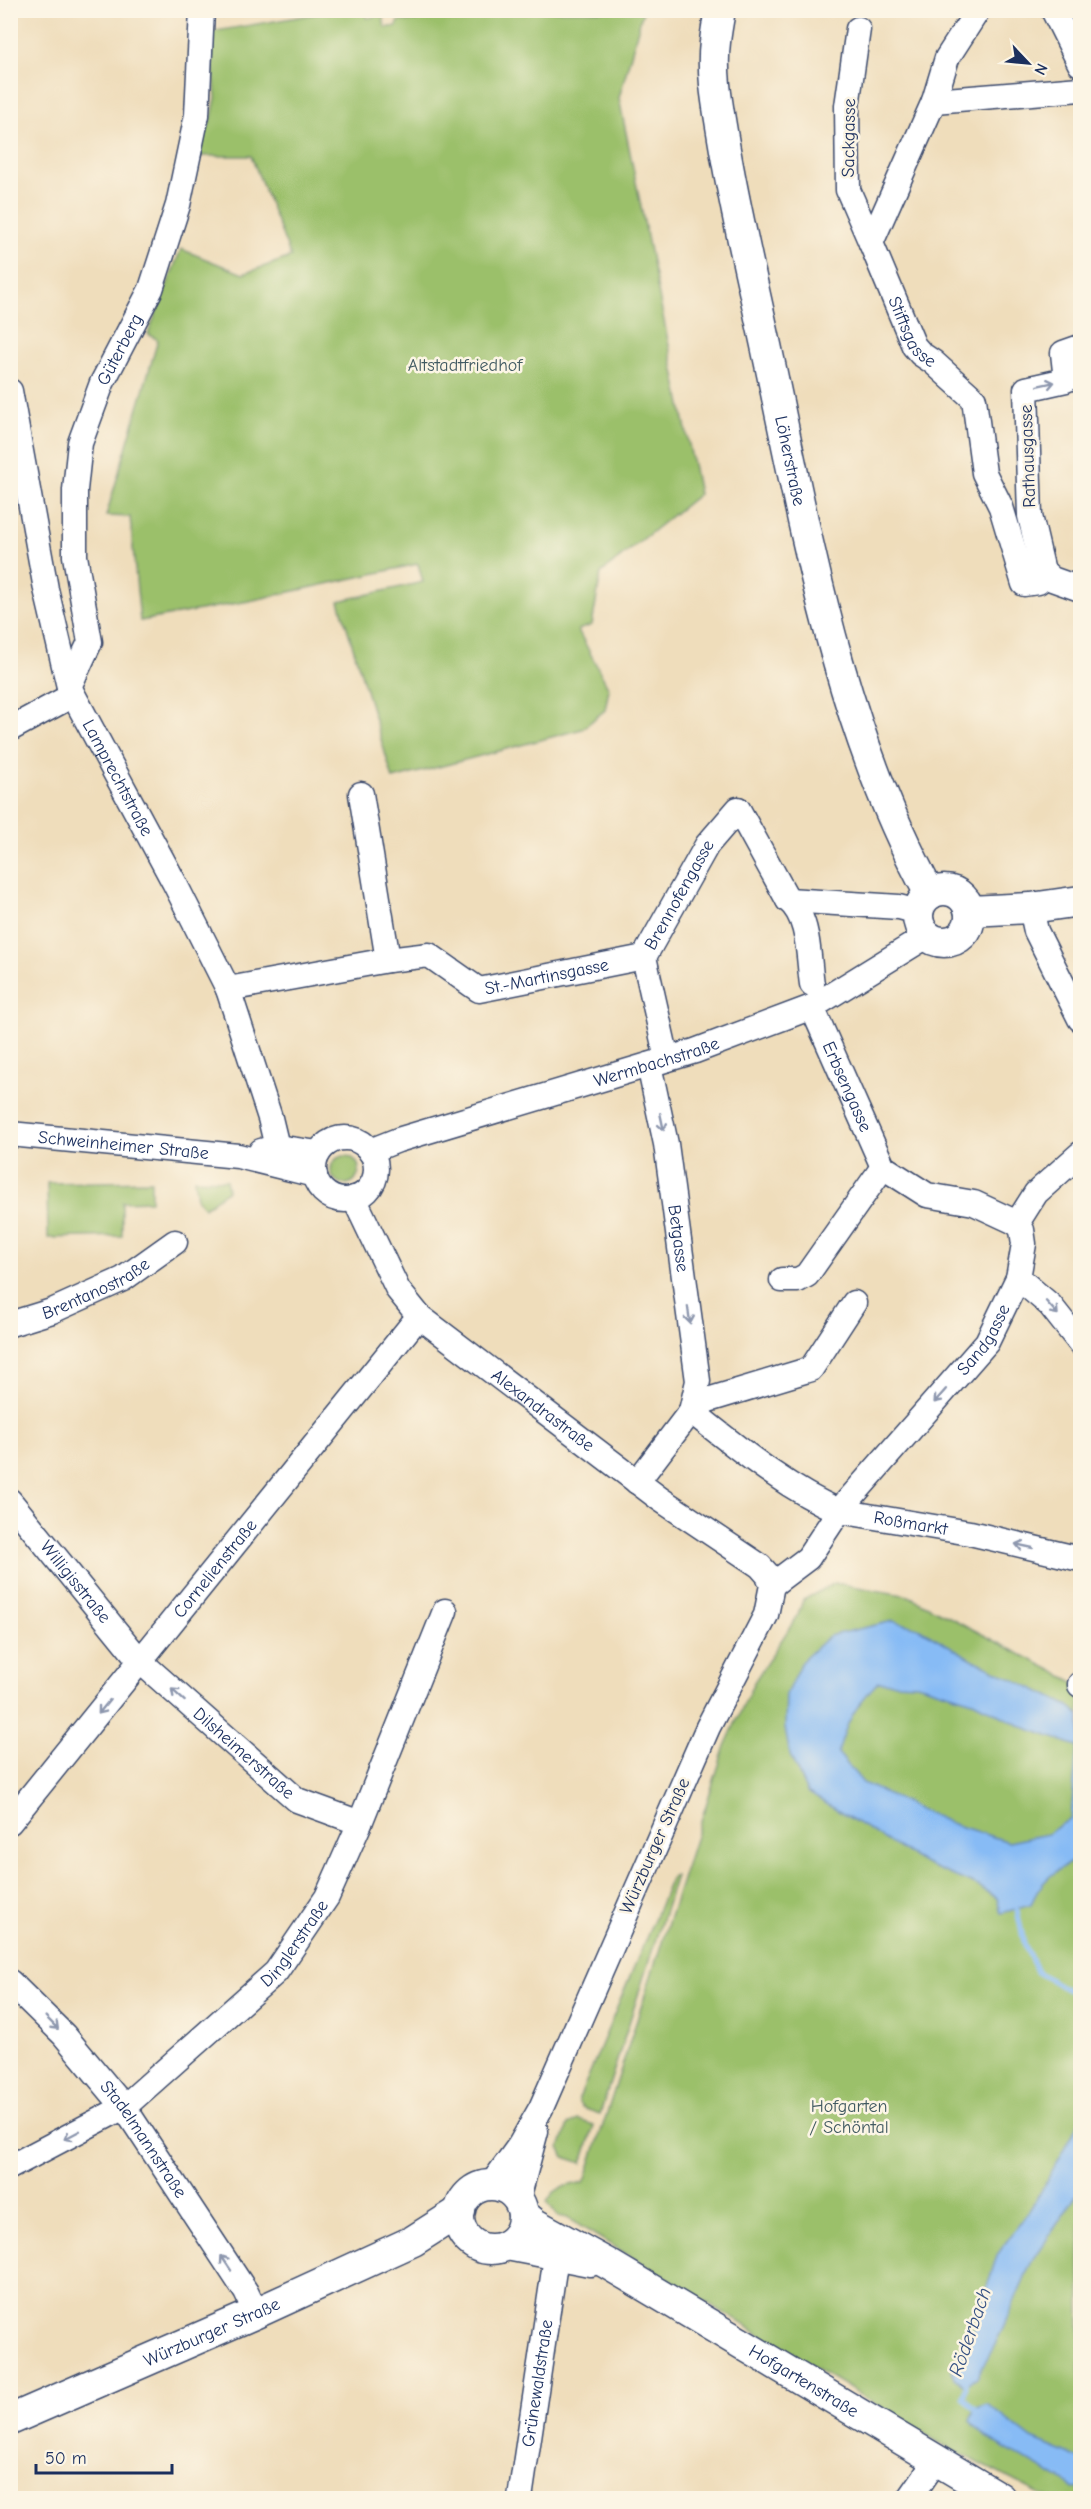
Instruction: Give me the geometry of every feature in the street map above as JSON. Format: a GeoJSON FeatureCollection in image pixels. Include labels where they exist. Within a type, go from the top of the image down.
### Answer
{"type":"FeatureCollection","features":[{"type":"Feature","properties":{"kind":"main road","name":"Löherstraße"},"geometry":{"type":"LineString","coordinates":[[720,10],[714,44],[715,90],[728,172],[820,594],[873,768],[903,842],[925,914]]}},
{"type":"Feature","properties":{"kind":"main road"},"geometry":{"type":"LineString","coordinates":[[941,891],[952,891],[966,903],[969,911],[969,922],[957,939],[946,942],[936,941],[925,914],[941,891]]}},
{"type":"Feature","properties":{"kind":"main road"},"geometry":{"type":"LineString","coordinates":[[969,911],[1031,908],[1080,901]]}},
{"type":"Feature","properties":{"kind":"main road"},"geometry":{"type":"LineString","coordinates":[[482,2186],[501,2187],[520,2207],[520,2232],[507,2245],[490,2249],[481,2248],[470,2241],[461,2228],[460,2211],[467,2196],[482,2186]]}},
{"type":"Feature","properties":{"kind":"main road","name":"Hofgartenstraße"},"geometry":{"type":"LineString","coordinates":[[520,2207],[535,2224],[608,2264],[1000,2499]]}},
{"type":"Feature","properties":{"kind":"main road","name":"Würzburger Straße"},"geometry":{"type":"LineString","coordinates":[[10,2420],[256,2313],[413,2241],[460,2211]]}},
{"type":"Feature","properties":{"kind":"main road","name":"Würzburger Straße"},"geometry":{"type":"LineString","coordinates":[[413,2241],[470,2241]]}},
{"type":"Feature","properties":{"kind":"main road","name":"Hofgartenstraße"},"geometry":{"type":"LineString","coordinates":[[507,2245],[608,2264]]}},
{"type":"Feature","properties":{"kind":"street","name":"Güterberg"},"geometry":{"type":"LineString","coordinates":[[71,691],[90,642],[75,556],[75,490],[80,443],[102,383],[151,290],[178,206],[197,115],[202,10]]}},
{"type":"Feature","properties":{"kind":"street"},"geometry":{"type":"LineString","coordinates":[[871,243],[934,101],[947,58],[978,10]]}},
{"type":"Feature","properties":{"kind":"street"},"geometry":{"type":"LineString","coordinates":[[1053,10],[1080,64]]}},
{"type":"Feature","properties":{"kind":"street","name":"Sackgasse"},"geometry":{"type":"LineString","coordinates":[[858,29],[847,106],[848,189],[871,243]]}},
{"type":"Feature","properties":{"kind":"street"},"geometry":{"type":"LineString","coordinates":[[934,101],[1080,89]]}},
{"type":"Feature","properties":{"kind":"street","name":"Stiftsgasse"},"geometry":{"type":"LineString","coordinates":[[871,243],[915,346],[921,354],[974,399],[984,473],[1001,507],[1024,584],[1038,582],[1043,572]]}},
{"type":"Feature","properties":{"kind":"street","name":"Rathausgasse"},"geometry":{"type":"LineString","coordinates":[[1043,572],[1030,516],[1026,389],[1066,380],[1064,353],[1080,347]]}},
{"type":"Feature","properties":{"kind":"street","name":"Lamprechtstraße"},"geometry":{"type":"LineString","coordinates":[[10,392],[46,589],[71,691],[174,882],[228,989],[270,1118],[277,1156]]}},
{"type":"Feature","properties":{"kind":"street"},"geometry":{"type":"LineString","coordinates":[[1043,572],[1052,579],[1080,588]]}},
{"type":"Feature","properties":{"kind":"street"},"geometry":{"type":"LineString","coordinates":[[10,729],[71,691]]}},
{"type":"Feature","properties":{"kind":"street"},"geometry":{"type":"LineString","coordinates":[[361,794],[388,960]]}},
{"type":"Feature","properties":{"kind":"street","name":"Erbsengasse"},"geometry":{"type":"LineString","coordinates":[[738,809],[788,900],[795,905],[804,928],[812,996],[883,1167]]}},
{"type":"Feature","properties":{"kind":"street","name":"Brennofengasse"},"geometry":{"type":"LineString","coordinates":[[658,1062],[644,957],[707,845],[738,809]]}},
{"type":"Feature","properties":{"kind":"street"},"geometry":{"type":"LineString","coordinates":[[788,900],[899,907],[925,914]]}},
{"type":"Feature","properties":{"kind":"street"},"geometry":{"type":"LineString","coordinates":[[1031,908],[1036,931],[1080,1019]]}},
{"type":"Feature","properties":{"kind":"street","name":"Wermbachstraße"},"geometry":{"type":"LineString","coordinates":[[370,1151],[398,1140],[658,1062],[812,996],[925,914]]}},
{"type":"Feature","properties":{"kind":"street","name":"St.-Martinsgasse"},"geometry":{"type":"LineString","coordinates":[[228,989],[388,960],[429,955],[479,990],[644,957]]}},
{"type":"Feature","properties":{"kind":"street","name":"Betgasse"},"geometry":{"type":"LineString","coordinates":[[658,1062],[666,1144],[698,1381],[691,1412]]}},
{"type":"Feature","properties":{"kind":"street","name":"Schweinheimer Straße"},"geometry":{"type":"LineString","coordinates":[[10,1134],[238,1156],[277,1156],[316,1164]]}},
{"type":"Feature","properties":{"kind":"street"},"geometry":{"type":"LineString","coordinates":[[339,1138],[352,1138],[364,1144],[370,1151],[376,1164],[375,1175],[371,1185],[364,1193],[354,1198],[341,1199],[329,1196],[320,1187],[316,1164],[327,1144],[339,1138]]}},
{"type":"Feature","properties":{"kind":"street"},"geometry":{"type":"LineString","coordinates":[[782,1280],[798,1280],[807,1275],[883,1167],[927,1195],[974,1203],[1017,1223],[1036,1193],[1080,1154]]}},
{"type":"Feature","properties":{"kind":"street","name":"Alexandrastraße"},"geometry":{"type":"LineString","coordinates":[[354,1198],[398,1290],[419,1316],[637,1482],[760,1566],[768,1575],[772,1585]]}},
{"type":"Feature","properties":{"kind":"street","name":"Sandgasse"},"geometry":{"type":"LineString","coordinates":[[839,1511],[987,1342],[1018,1278],[1024,1244],[1022,1230],[1017,1223]]}},
{"type":"Feature","properties":{"kind":"street","name":"Brentanostraße"},"geometry":{"type":"LineString","coordinates":[[10,1324],[52,1311],[123,1279],[175,1242]]}},
{"type":"Feature","properties":{"kind":"street"},"geometry":{"type":"LineString","coordinates":[[1018,1278],[1050,1305],[1080,1344]]}},
{"type":"Feature","properties":{"kind":"street"},"geometry":{"type":"LineString","coordinates":[[637,1482],[691,1412],[708,1400],[811,1369],[854,1303]]}},
{"type":"Feature","properties":{"kind":"street","name":"Cornelienstraße"},"geometry":{"type":"LineString","coordinates":[[10,1822],[419,1316]]}},
{"type":"Feature","properties":{"kind":"street"},"geometry":{"type":"LineString","coordinates":[[691,1412],[767,1468],[820,1503],[839,1511],[808,1558],[772,1585]]}},
{"type":"Feature","properties":{"kind":"street","name":"Willigisstraße"},"geometry":{"type":"LineString","coordinates":[[12,1507],[141,1662]]}},
{"type":"Feature","properties":{"kind":"street","name":"Roßmarkt"},"geometry":{"type":"LineString","coordinates":[[839,1511],[970,1533],[1080,1559]]}},
{"type":"Feature","properties":{"kind":"street","name":"Würzburger Straße"},"geometry":{"type":"LineString","coordinates":[[491,2185],[520,2145],[541,2108],[708,1727],[765,1615],[772,1585]]}},
{"type":"Feature","properties":{"kind":"street","name":"Dinglerstraße"},"geometry":{"type":"LineString","coordinates":[[10,2167],[124,2108],[276,1972],[327,1897],[360,1823],[445,1611]]}},
{"type":"Feature","properties":{"kind":"street","name":"Dilsheimerstraße"},"geometry":{"type":"LineString","coordinates":[[141,1662],[297,1800],[360,1823]]}},
{"type":"Feature","properties":{"kind":"street","name":"Stadelmannstraße"},"geometry":{"type":"LineString","coordinates":[[10,1982],[64,2035],[124,2108],[246,2292],[256,2313]]}},
{"type":"Feature","properties":{"kind":"street","name":"Würzburger Straße"},"geometry":{"type":"LineString","coordinates":[[520,2207],[541,2108]]}},
{"type":"Feature","properties":{"kind":"street","name":"Grünewaldstraße"},"geometry":{"type":"LineString","coordinates":[[520,2499],[554,2270]]}},
{"type":"Feature","properties":{"kind":"street"},"geometry":{"type":"LineString","coordinates":[[910,2499],[936,2462]]}},
{"type":"Feature","properties":{"kind":"green space","name":"Altstadtfriedhof"},"geometry":{"type":"Polygon","coordinates":[[[333,11],[365,11],[367,18],[383,15],[385,28],[397,26],[398,21],[417,21],[417,11],[643,11],[619,98],[699,494],[601,573],[592,625],[578,630],[609,689],[605,710],[582,729],[393,779],[339,601],[423,582],[418,564],[249,601],[140,621],[130,517],[106,516],[158,340],[148,334],[181,249],[243,274],[291,257],[251,156],[197,156],[212,117],[216,98],[210,32],[333,11]]]}},
{"type":"Feature","properties":{"kind":"green space"},"geometry":{"type":"Polygon","coordinates":[[[345,1156],[355,1160],[359,1170],[355,1180],[345,1184],[335,1180],[331,1170],[335,1160],[345,1156]]]}},
{"type":"Feature","properties":{"kind":"green space"},"geometry":{"type":"Polygon","coordinates":[[[194,1179],[226,1180],[228,1190],[204,1208],[197,1198],[194,1179]]]}},
{"type":"Feature","properties":{"kind":"green space"},"geometry":{"type":"Polygon","coordinates":[[[151,1181],[151,1201],[122,1202],[122,1236],[48,1238],[47,1183],[151,1181]]]}},
{"type":"Feature","properties":{"kind":"green space","name":"Hofgarten / Schöntal"},"geometry":{"type":"Polygon","coordinates":[[[835,1583],[909,1596],[1080,1685],[1080,2498],[1048,2498],[943,2445],[567,2218],[558,2216],[547,2202],[553,2193],[562,2187],[584,2182],[586,2178],[725,1746],[754,1682],[798,1615],[803,1600],[835,1583]]]}},
{"type":"Feature","properties":{"kind":"green space"},"geometry":{"type":"Polygon","coordinates":[[[672,1876],[676,1876],[600,2114],[582,2108],[578,2101],[672,1876]]]}},
{"type":"Feature","properties":{"kind":"green space"},"geometry":{"type":"Polygon","coordinates":[[[578,2120],[594,2125],[582,2163],[564,2157],[560,2149],[568,2125],[578,2120]]]}},
{"type":"Feature","properties":{"kind":"water"},"geometry":{"type":"Polygon","coordinates":[[[893,1621],[918,1628],[974,1660],[1069,1706],[1080,1715],[1080,1857],[1044,1882],[1031,1905],[1001,1913],[997,1898],[978,1886],[925,1864],[807,1792],[790,1755],[785,1728],[786,1695],[801,1662],[829,1636],[893,1621]],[[878,1682],[853,1714],[838,1753],[863,1783],[950,1823],[1009,1842],[1047,1834],[1071,1818],[1077,1746],[1023,1727],[973,1701],[917,1684],[878,1682]]]}},
{"type":"Feature","properties":{"kind":"water"},"geometry":{"type":"Polygon","coordinates":[[[1080,2120],[1080,2190],[1031,2263],[998,2339],[977,2378],[965,2385],[954,2378],[952,2370],[972,2336],[997,2255],[1035,2202],[1080,2120]]]}},
{"type":"Feature","properties":{"kind":"water"},"geometry":{"type":"Polygon","coordinates":[[[987,2404],[1032,2439],[1080,2459],[1080,2487],[1075,2488],[986,2437],[970,2421],[974,2409],[987,2404]]]}},
{"type":"Feature","properties":{"kind":"waterway","name":"Röderbach"},"geometry":{"type":"LineString","coordinates":[[1017,1910],[1024,1943],[1037,1972],[1068,1990],[1080,1990]]}},
{"type":"Feature","properties":{"kind":"waterway","name":"Röderbach"},"geometry":{"type":"LineString","coordinates":[[967,2380],[964,2397],[978,2412]]}}]}
